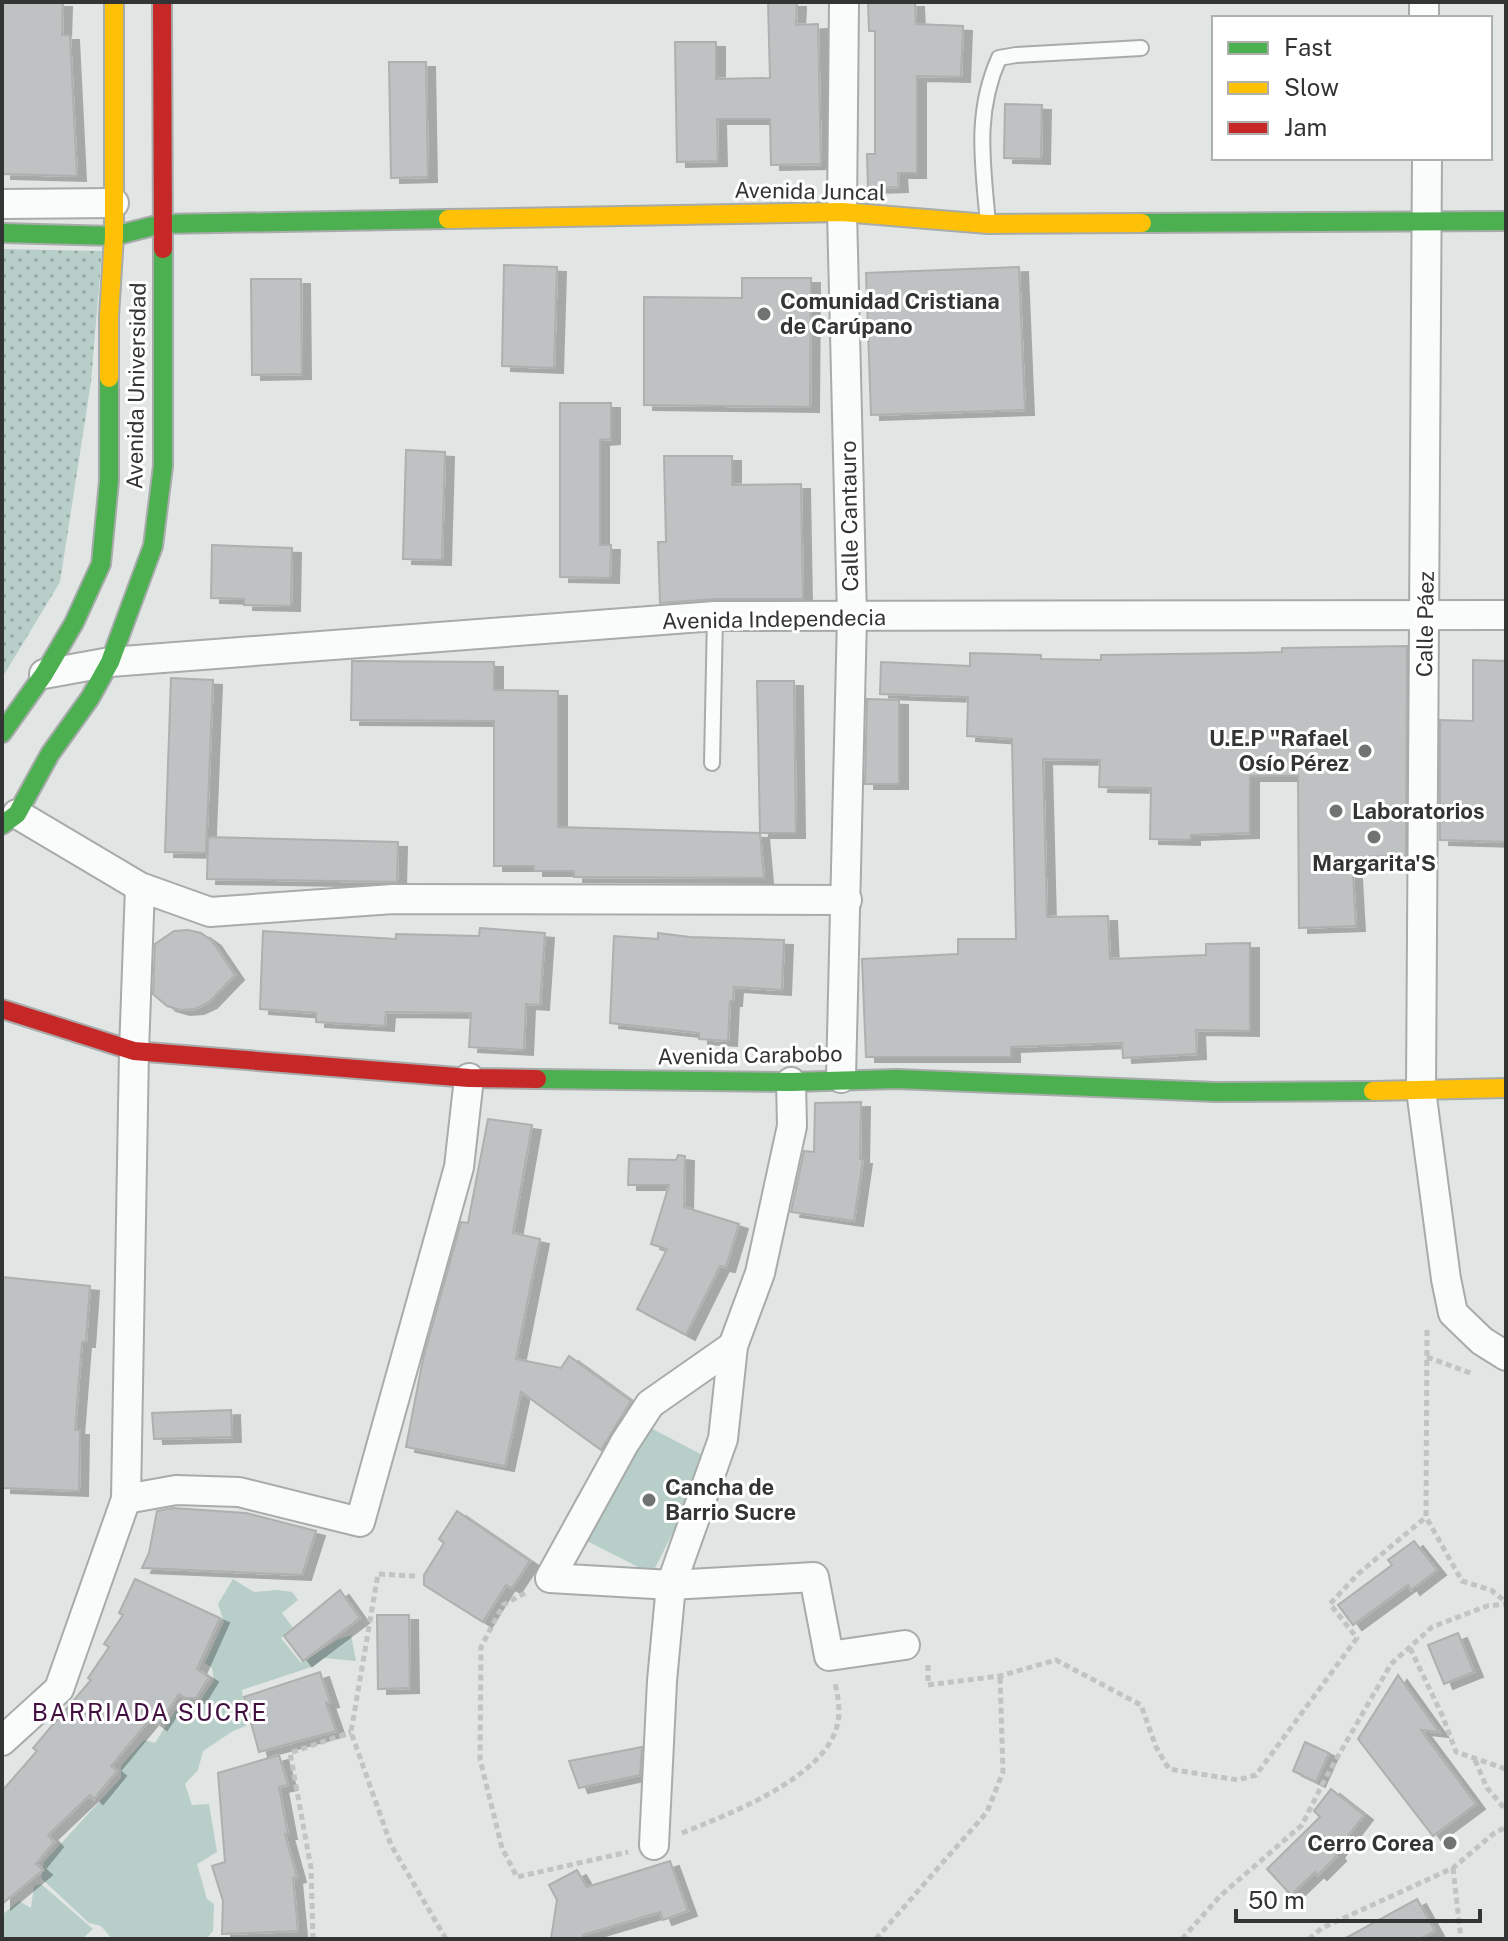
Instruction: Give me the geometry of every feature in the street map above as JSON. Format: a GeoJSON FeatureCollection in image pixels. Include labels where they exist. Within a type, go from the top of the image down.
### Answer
{"type":"FeatureCollection","features":[{"type":"Feature","properties":{"kind":"main road","name":"Avenida Universidad"},"geometry":{"type":"LineString","coordinates":[[2,733],[44,674],[74,623],[101,564],[109,481],[109,316],[114,236],[114,2]]}},
{"type":"Feature","properties":{"kind":"main road","name":"Avenida Universidad"},"geometry":{"type":"LineString","coordinates":[[10,819],[50,754],[90,698],[110,662],[153,546],[163,466],[162,2]]}},
{"type":"Feature","properties":{"kind":"main road","name":"Avenida Juncal"},"geometry":{"type":"LineString","coordinates":[[2,233],[114,236],[161,224],[842,212],[988,224],[1506,221]]}},
{"type":"Feature","properties":{"kind":"main road","name":"Avenida Carabobo"},"geometry":{"type":"LineString","coordinates":[[2,1009],[134,1051],[469,1078],[791,1082],[841,1078],[970,1080],[1215,1092],[1506,1088]]}},
{"type":"Feature","properties":{"kind":"street","name":"Calle Cantauro"},"geometry":{"type":"LineString","coordinates":[[841,1078],[852,617],[842,212],[844,2]]}},
{"type":"Feature","properties":{"kind":"street","name":"Calle Páez"},"geometry":{"type":"LineString","coordinates":[[1427,160],[1421,1090],[1453,1313],[1482,1341],[1506,1356]]}},
{"type":"Feature","properties":{"kind":"street"},"geometry":{"type":"LineString","coordinates":[[2,204],[114,203]]}},
{"type":"Feature","properties":{"kind":"street","name":"Avenida Independecia"},"geometry":{"type":"LineString","coordinates":[[44,674],[110,662],[715,616],[1506,615]]}},
{"type":"Feature","properties":{"kind":"street"},"geometry":{"type":"LineString","coordinates":[[10,819],[140,887],[210,912],[393,899],[847,900]]}},
{"type":"Feature","properties":{"kind":"street"},"geometry":{"type":"LineString","coordinates":[[2,1741],[59,1689],[126,1499],[140,887]]}},
{"type":"Feature","properties":{"kind":"street"},"geometry":{"type":"LineString","coordinates":[[126,1499],[176,1490],[239,1492],[360,1522],[459,1167],[469,1078]]}},
{"type":"Feature","properties":{"kind":"street"},"geometry":{"type":"LineString","coordinates":[[654,1845],[662,1681],[671,1585],[723,1439],[733,1346],[760,1273],[792,1126],[791,1082]]}},
{"type":"Feature","properties":{"kind":"street"},"geometry":{"type":"LineString","coordinates":[[733,1346],[650,1404],[624,1444],[550,1578],[671,1585],[814,1577],[829,1656],[905,1645]]}},
{"type":"Feature","properties":{"kind":"lane"},"geometry":{"type":"LineString","coordinates":[[988,224],[981,148],[982,110],[999,58],[1141,48]]}},
{"type":"Feature","properties":{"kind":"lane"},"geometry":{"type":"LineString","coordinates":[[712,763],[715,616]]}},
{"type":"Feature","properties":{"kind":"path"},"geometry":{"type":"LineString","coordinates":[[1425,1315],[1426,1517],[1462,1581],[1491,1590],[1506,1603]]}},
{"type":"Feature","properties":{"kind":"path"},"geometry":{"type":"LineString","coordinates":[[1427,1357],[1476,1375]]}},
{"type":"Feature","properties":{"kind":"path"},"geometry":{"type":"LineString","coordinates":[[905,1645],[929,1644],[928,1685],[1000,1676],[1056,1660],[1141,1705],[1156,1747],[1169,1769],[1238,1780],[1256,1775],[1357,1638],[1330,1604],[1358,1574],[1426,1517]]}},
{"type":"Feature","properties":{"kind":"path"},"geometry":{"type":"LineString","coordinates":[[415,1576],[378,1574],[351,1732],[391,1845],[446,1939]]}},
{"type":"Feature","properties":{"kind":"path"},"geometry":{"type":"LineString","coordinates":[[550,1578],[503,1605],[481,1647],[480,1759],[502,1848],[517,1877],[654,1845],[756,1803],[824,1753],[838,1723],[839,1699],[829,1656]]}},
{"type":"Feature","properties":{"kind":"path"},"geometry":{"type":"LineString","coordinates":[[1182,1939],[1220,1896],[1302,1825],[1391,1664],[1432,1627],[1487,1606],[1506,1603]]}},
{"type":"Feature","properties":{"kind":"path"},"geometry":{"type":"LineString","coordinates":[[1410,1648],[1456,1752],[1506,1769]]}},
{"type":"Feature","properties":{"kind":"path"},"geometry":{"type":"LineString","coordinates":[[876,1939],[987,1812],[1003,1772],[1000,1676]]}},
{"type":"Feature","properties":{"kind":"path"},"geometry":{"type":"LineString","coordinates":[[313,1939],[311,1868],[290,1753],[351,1732]]}},
{"type":"Feature","properties":{"kind":"path"},"geometry":{"type":"LineString","coordinates":[[1475,1759],[1487,1788],[1506,1810]]}},
{"type":"Feature","properties":{"kind":"path"},"geometry":{"type":"LineString","coordinates":[[1309,1939],[1322,1928],[1453,1868],[1493,1834],[1506,1827]]}},
{"type":"Feature","properties":{"kind":"path"},"geometry":{"type":"LineString","coordinates":[[1453,1868],[1461,1939]]}},
{"type":"Feature","properties":{"kind":"green space"},"geometry":{"type":"Polygon","coordinates":[[[2,249],[102,251],[91,382],[60,582],[2,678],[2,249]]]}},
{"type":"Feature","properties":{"kind":"green space","name":"Cancha de Barrio Sucre"},"geometry":{"type":"Polygon","coordinates":[[[645,1425],[710,1459],[652,1574],[587,1541],[645,1425]]]}},
{"type":"Feature","properties":{"kind":"green space"},"geometry":{"type":"Polygon","coordinates":[[[233,1579],[254,1592],[292,1592],[298,1600],[282,1613],[293,1628],[281,1638],[301,1663],[337,1640],[351,1635],[356,1661],[324,1658],[314,1666],[242,1690],[246,1726],[203,1751],[198,1770],[185,1784],[192,1805],[209,1804],[217,1852],[197,1864],[207,1899],[214,1904],[213,1931],[206,1939],[112,1939],[101,1926],[89,1923],[41,1878],[44,1862],[121,1778],[121,1766],[144,1740],[155,1743],[181,1702],[197,1706],[214,1680],[212,1668],[205,1663],[224,1622],[218,1604],[233,1579]]]}},
{"type":"Feature","properties":{"kind":"green space"},"geometry":{"type":"Polygon","coordinates":[[[41,1884],[93,1929],[82,1939],[2,1939],[2,1915],[19,1901],[31,1908],[34,1886],[41,1884]]]}},
{"type":"Feature","properties":{"kind":"building"},"geometry":{"type":"Polygon","coordinates":[[[2,2],[63,2],[62,35],[70,35],[77,176],[2,174],[2,2]]]}},
{"type":"Feature","properties":{"kind":"building"},"geometry":{"type":"Polygon","coordinates":[[[768,2],[797,2],[796,25],[818,24],[821,164],[771,165],[770,119],[717,119],[718,161],[677,162],[675,42],[716,42],[716,79],[770,78],[768,2]]]}},
{"type":"Feature","properties":{"kind":"building"},"geometry":{"type":"Polygon","coordinates":[[[868,2],[915,2],[916,24],[963,26],[961,77],[917,76],[917,173],[898,173],[899,187],[868,188],[867,154],[875,154],[875,31],[869,31],[868,2]]]}},
{"type":"Feature","properties":{"kind":"building"},"geometry":{"type":"Polygon","coordinates":[[[389,62],[426,62],[428,177],[391,178],[389,62]]]}},
{"type":"Feature","properties":{"kind":"building"},"geometry":{"type":"Polygon","coordinates":[[[1005,104],[1042,105],[1041,159],[1004,158],[1005,104]]]}},
{"type":"Feature","properties":{"kind":"building"},"geometry":{"type":"Polygon","coordinates":[[[504,265],[557,267],[554,368],[502,366],[504,265]]]}},
{"type":"Feature","properties":{"kind":"building"},"geometry":{"type":"Polygon","coordinates":[[[1019,267],[1025,410],[871,415],[866,273],[1019,267]]]}},
{"type":"Feature","properties":{"kind":"building"},"geometry":{"type":"Polygon","coordinates":[[[742,278],[811,278],[810,407],[644,405],[644,297],[742,298],[742,278]]]}},
{"type":"Feature","properties":{"kind":"building"},"geometry":{"type":"Polygon","coordinates":[[[251,279],[301,279],[302,374],[252,375],[251,279]]]}},
{"type":"Feature","properties":{"kind":"building"},"geometry":{"type":"Polygon","coordinates":[[[560,403],[611,403],[611,439],[600,440],[600,545],[611,545],[610,578],[560,577],[560,403]]]}},
{"type":"Feature","properties":{"kind":"building"},"geometry":{"type":"Polygon","coordinates":[[[406,450],[445,452],[442,560],[403,559],[406,450]]]}},
{"type":"Feature","properties":{"kind":"building"},"geometry":{"type":"Polygon","coordinates":[[[664,456],[732,456],[732,485],[801,484],[803,599],[715,599],[660,603],[658,542],[666,542],[664,456]]]}},
{"type":"Feature","properties":{"kind":"building"},"geometry":{"type":"Polygon","coordinates":[[[212,545],[292,548],[291,606],[244,605],[244,599],[211,598],[212,545]]]}},
{"type":"Feature","properties":{"kind":"building"},"geometry":{"type":"Polygon","coordinates":[[[1407,646],[1406,856],[1352,857],[1356,926],[1299,928],[1298,776],[1250,776],[1250,833],[1191,835],[1191,840],[1150,839],[1151,788],[1099,787],[1100,760],[1043,759],[1047,917],[1108,916],[1110,959],[1206,955],[1206,944],[1250,943],[1250,1031],[1196,1030],[1197,1054],[1123,1058],[1122,1043],[1011,1047],[1011,1057],[866,1057],[862,959],[958,954],[958,939],[1016,939],[1012,739],[967,736],[968,697],[880,694],[881,662],[970,666],[970,653],[1101,660],[1101,655],[1407,646]]]}},
{"type":"Feature","properties":{"kind":"building"},"geometry":{"type":"Polygon","coordinates":[[[1473,660],[1506,661],[1506,842],[1440,840],[1440,720],[1473,721],[1473,660]]]}},
{"type":"Feature","properties":{"kind":"building"},"geometry":{"type":"Polygon","coordinates":[[[352,661],[494,662],[494,690],[558,691],[558,827],[760,833],[764,878],[574,877],[574,871],[534,871],[534,866],[494,866],[494,721],[351,720],[352,661]]]}},
{"type":"Feature","properties":{"kind":"building"},"geometry":{"type":"Polygon","coordinates":[[[171,678],[213,680],[206,853],[165,852],[171,678]]]}},
{"type":"Feature","properties":{"kind":"building"},"geometry":{"type":"Polygon","coordinates":[[[757,681],[794,681],[796,833],[760,833],[757,681]]]}},
{"type":"Feature","properties":{"kind":"building"},"geometry":{"type":"Polygon","coordinates":[[[867,699],[899,700],[899,784],[865,784],[867,699]]]}},
{"type":"Feature","properties":{"kind":"building"},"geometry":{"type":"Polygon","coordinates":[[[208,837],[398,842],[397,882],[207,879],[208,837]]]}},
{"type":"Feature","properties":{"kind":"building"},"geometry":{"type":"Polygon","coordinates":[[[480,928],[545,933],[540,1005],[526,1004],[524,1050],[469,1047],[471,1013],[386,1012],[385,1026],[316,1022],[316,1013],[260,1009],[263,931],[396,939],[396,934],[479,936],[480,928]]]}},
{"type":"Feature","properties":{"kind":"building"},"geometry":{"type":"Polygon","coordinates":[[[174,931],[201,933],[212,941],[235,975],[208,1003],[195,1009],[181,1010],[167,1006],[153,994],[155,944],[174,931]]]}},
{"type":"Feature","properties":{"kind":"building"},"geometry":{"type":"Polygon","coordinates":[[[658,933],[784,940],[782,990],[734,987],[733,1001],[730,1001],[728,1041],[699,1039],[699,1033],[610,1023],[614,936],[658,939],[658,933]]]}},
{"type":"Feature","properties":{"kind":"building"},"geometry":{"type":"Polygon","coordinates":[[[861,1102],[860,1159],[863,1159],[854,1221],[791,1212],[804,1151],[814,1152],[815,1103],[861,1102]]]}},
{"type":"Feature","properties":{"kind":"building"},"geometry":{"type":"Polygon","coordinates":[[[488,1119],[532,1125],[513,1233],[540,1239],[516,1359],[561,1368],[569,1356],[631,1401],[601,1450],[521,1392],[505,1466],[406,1447],[423,1359],[461,1222],[468,1223],[488,1119]]]}},
{"type":"Feature","properties":{"kind":"building"},"geometry":{"type":"Polygon","coordinates":[[[678,1155],[685,1156],[684,1207],[739,1224],[726,1267],[720,1266],[686,1335],[637,1309],[667,1249],[651,1244],[669,1185],[628,1185],[629,1159],[676,1160],[678,1155]]]}},
{"type":"Feature","properties":{"kind":"building"},"geometry":{"type":"Polygon","coordinates":[[[2,1277],[90,1286],[75,1430],[80,1430],[79,1491],[2,1488],[2,1277]]]}},
{"type":"Feature","properties":{"kind":"building"},"geometry":{"type":"Polygon","coordinates":[[[231,1410],[232,1437],[154,1439],[152,1413],[231,1410]]]}},
{"type":"Feature","properties":{"kind":"building"},"geometry":{"type":"Polygon","coordinates":[[[173,1508],[246,1513],[316,1531],[302,1575],[142,1568],[149,1553],[157,1511],[173,1508]]]}},
{"type":"Feature","properties":{"kind":"building"},"geometry":{"type":"Polygon","coordinates":[[[457,1511],[530,1561],[512,1588],[506,1585],[483,1622],[424,1585],[424,1575],[444,1543],[439,1539],[457,1511]]]}},
{"type":"Feature","properties":{"kind":"building"},"geometry":{"type":"Polygon","coordinates":[[[1414,1541],[1437,1570],[1411,1590],[1408,1585],[1353,1625],[1338,1605],[1392,1565],[1388,1560],[1414,1541]]]}},
{"type":"Feature","properties":{"kind":"building"},"geometry":{"type":"Polygon","coordinates":[[[135,1579],[220,1618],[197,1669],[209,1677],[196,1698],[185,1698],[179,1694],[158,1725],[150,1719],[111,1766],[117,1771],[94,1799],[90,1795],[48,1835],[54,1842],[36,1864],[43,1870],[2,1904],[2,1791],[37,1751],[33,1748],[91,1680],[88,1678],[109,1647],[104,1644],[123,1615],[119,1613],[135,1579]]]}},
{"type":"Feature","properties":{"kind":"building"},"geometry":{"type":"Polygon","coordinates":[[[340,1590],[360,1618],[303,1661],[284,1636],[340,1590]]]}},
{"type":"Feature","properties":{"kind":"building"},"geometry":{"type":"Polygon","coordinates":[[[377,1615],[409,1615],[410,1688],[378,1689],[377,1615]]]}},
{"type":"Feature","properties":{"kind":"building"},"geometry":{"type":"Polygon","coordinates":[[[1458,1633],[1474,1672],[1444,1684],[1428,1645],[1458,1633]]]}},
{"type":"Feature","properties":{"kind":"building"},"geometry":{"type":"Polygon","coordinates":[[[320,1672],[336,1731],[259,1752],[244,1697],[320,1672]]]}},
{"type":"Feature","properties":{"kind":"building"},"geometry":{"type":"Polygon","coordinates":[[[1398,1675],[1439,1732],[1421,1730],[1476,1804],[1433,1836],[1358,1739],[1398,1675]]]}},
{"type":"Feature","properties":{"kind":"building"},"geometry":{"type":"Polygon","coordinates":[[[1305,1742],[1329,1753],[1316,1782],[1293,1771],[1305,1742]]]}},
{"type":"Feature","properties":{"kind":"building"},"geometry":{"type":"Polygon","coordinates":[[[642,1747],[640,1775],[579,1788],[569,1761],[642,1747]]]}},
{"type":"Feature","properties":{"kind":"building"},"geometry":{"type":"Polygon","coordinates":[[[279,1755],[288,1785],[279,1787],[288,1834],[285,1834],[297,1877],[293,1878],[298,1931],[222,1934],[223,1901],[212,1866],[225,1862],[218,1773],[279,1755]]]}},
{"type":"Feature","properties":{"kind":"building"},"geometry":{"type":"Polygon","coordinates":[[[1331,1789],[1364,1815],[1335,1853],[1337,1856],[1291,1895],[1267,1869],[1320,1817],[1314,1811],[1331,1789]]]}},
{"type":"Feature","properties":{"kind":"building"},"geometry":{"type":"Polygon","coordinates":[[[670,1861],[688,1911],[663,1920],[660,1912],[583,1935],[583,1939],[551,1939],[557,1900],[549,1885],[577,1870],[587,1887],[670,1861]]]}},
{"type":"Feature","properties":{"kind":"building"},"geometry":{"type":"Polygon","coordinates":[[[1417,1899],[1435,1931],[1420,1939],[1344,1939],[1417,1899]]]}},
{"type":"Feature","properties":{"kind":"traffic: fast"},"geometry":{"type":"LineString","coordinates":[[2,233],[114,236],[161,224],[448,219]]}},
{"type":"Feature","properties":{"kind":"traffic: fast"},"geometry":{"type":"LineString","coordinates":[[1142,223],[1506,221]]}},
{"type":"Feature","properties":{"kind":"traffic: fast"},"geometry":{"type":"LineString","coordinates":[[2,825],[17,814],[50,754],[90,698],[110,662],[153,546],[163,466],[163,249]]}},
{"type":"Feature","properties":{"kind":"traffic: fast"},"geometry":{"type":"LineString","coordinates":[[2,733],[44,674],[74,623],[101,564],[109,481],[109,378]]}},
{"type":"Feature","properties":{"kind":"traffic: fast"},"geometry":{"type":"LineString","coordinates":[[537,1079],[791,1082],[897,1079],[1215,1092],[1373,1091]]}},
{"type":"Feature","properties":{"kind":"traffic: slow"},"geometry":{"type":"LineString","coordinates":[[109,378],[114,236],[114,2]]}},
{"type":"Feature","properties":{"kind":"traffic: slow"},"geometry":{"type":"LineString","coordinates":[[448,219],[842,212],[988,224],[1142,223]]}},
{"type":"Feature","properties":{"kind":"traffic: slow"},"geometry":{"type":"LineString","coordinates":[[1373,1091],[1506,1088]]}},
{"type":"Feature","properties":{"kind":"traffic: jam"},"geometry":{"type":"LineString","coordinates":[[162,2],[163,249]]}},
{"type":"Feature","properties":{"kind":"traffic: jam"},"geometry":{"type":"LineString","coordinates":[[2,1009],[134,1051],[469,1078],[537,1079]]}},
{"type":"Feature","properties":{"kind":"place","name":"Comunidad Cristiana de Carúpano"},"geometry":{"type":"Point","coordinates":[764,314]}},
{"type":"Feature","properties":{"kind":"place","name":"U.E.P \"Rafael Osío Pérez"},"geometry":{"type":"Point","coordinates":[1365,751]}},
{"type":"Feature","properties":{"kind":"place","name":"Laboratorios"},"geometry":{"type":"Point","coordinates":[1336,811]}},
{"type":"Feature","properties":{"kind":"place","name":"Margarita'S"},"geometry":{"type":"Point","coordinates":[1374,837]}},
{"type":"Feature","properties":{"kind":"place","name":"Cancha de Barrio Sucre"},"geometry":{"type":"Point","coordinates":[649,1500]}},
{"type":"Feature","properties":{"kind":"place","name":"Cerro Corea"},"geometry":{"type":"Point","coordinates":[1450,1843]}},
{"type":"Feature","properties":{"kind":"district","name":"BARRIADA SUCRE"},"geometry":{"type":"Point","coordinates":[150,1712]}}]}
